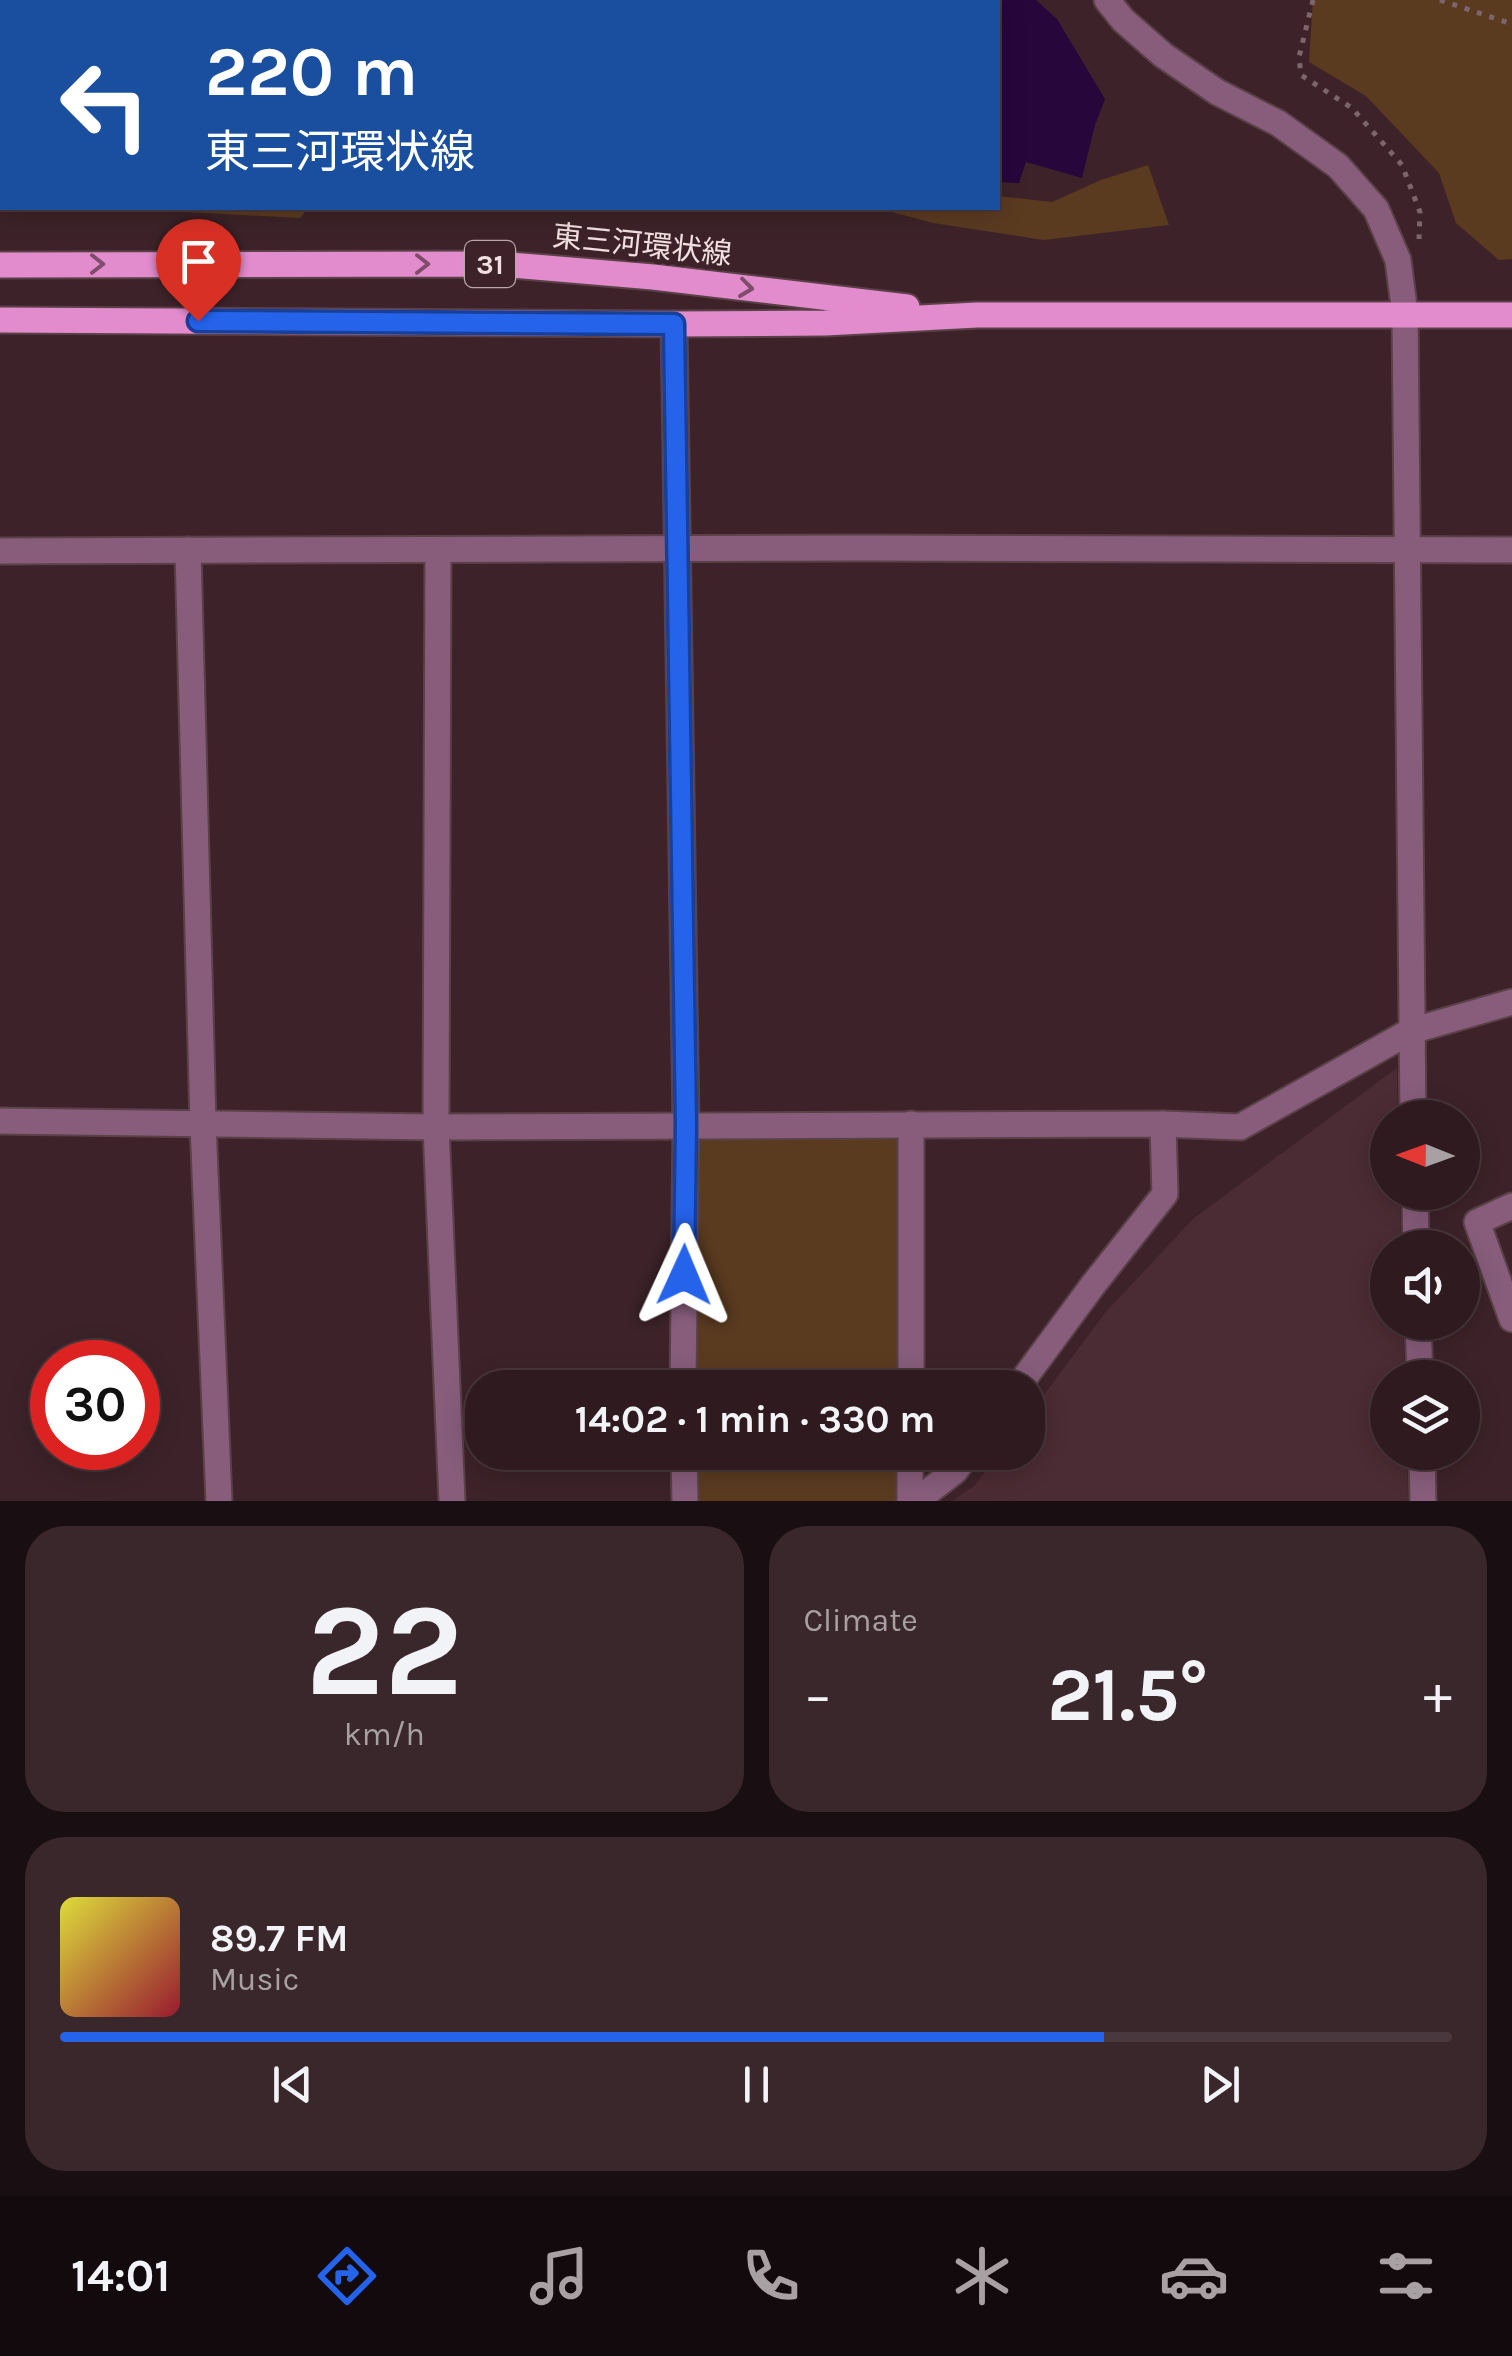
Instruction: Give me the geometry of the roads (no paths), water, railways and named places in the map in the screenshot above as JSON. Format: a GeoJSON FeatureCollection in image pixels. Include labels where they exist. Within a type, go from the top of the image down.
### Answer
{"type":"FeatureCollection","features":[{"type":"Feature","properties":{"kind":"main road","name":"東三河環状線"},"geometry":{"type":"LineString","coordinates":[[0,264],[500,264],[652,276],[976,315]]}},
{"type":"Feature","properties":{"kind":"main road","name":"東三河環状線"},"geometry":{"type":"LineString","coordinates":[[0,320],[674,324],[976,315],[1512,315]]}},
{"type":"Feature","properties":{"kind":"street"},"geometry":{"type":"LineString","coordinates":[[1107,0],[1163,56],[1217,92],[1278,123],[1338,166],[1376,209],[1397,258],[1405,314],[1413,1100]]}},
{"type":"Feature","properties":{"kind":"street"},"geometry":{"type":"LineString","coordinates":[[674,324],[686,1125],[683,1370]]}},
{"type":"Feature","properties":{"kind":"street"},"geometry":{"type":"LineString","coordinates":[[188,550],[203,1124],[218,1501]]}},
{"type":"Feature","properties":{"kind":"street"},"geometry":{"type":"LineString","coordinates":[[438,550],[436,1128],[452,1501]]}},
{"type":"Feature","properties":{"kind":"street"},"geometry":{"type":"LineString","coordinates":[[0,551],[1512,550]]}},
{"type":"Feature","properties":{"kind":"street"},"geometry":{"type":"LineString","coordinates":[[0,1121],[436,1128],[911,1124],[1240,1127],[1411,1031],[1512,1002]]}},
{"type":"Feature","properties":{"kind":"street"},"geometry":{"type":"LineString","coordinates":[[910,1370],[911,1124]]}},
{"type":"Feature","properties":{"kind":"street"},"geometry":{"type":"LineString","coordinates":[[1030,1370],[1165,1194],[1162,1124]]}},
{"type":"Feature","properties":{"kind":"street"},"geometry":{"type":"LineString","coordinates":[[1512,1206],[1477,1222],[1512,1319]]}},
{"type":"Feature","properties":{"kind":"street"},"geometry":{"type":"LineString","coordinates":[[684,1470],[684,1501]]}},
{"type":"Feature","properties":{"kind":"street"},"geometry":{"type":"LineString","coordinates":[[911,1470],[913,1501]]}},
{"type":"Feature","properties":{"kind":"street"},"geometry":{"type":"LineString","coordinates":[[913,1501],[957,1470]]}},
{"type":"Feature","properties":{"kind":"street"},"geometry":{"type":"LineString","coordinates":[[1422,1470],[1423,1501]]}}]}
